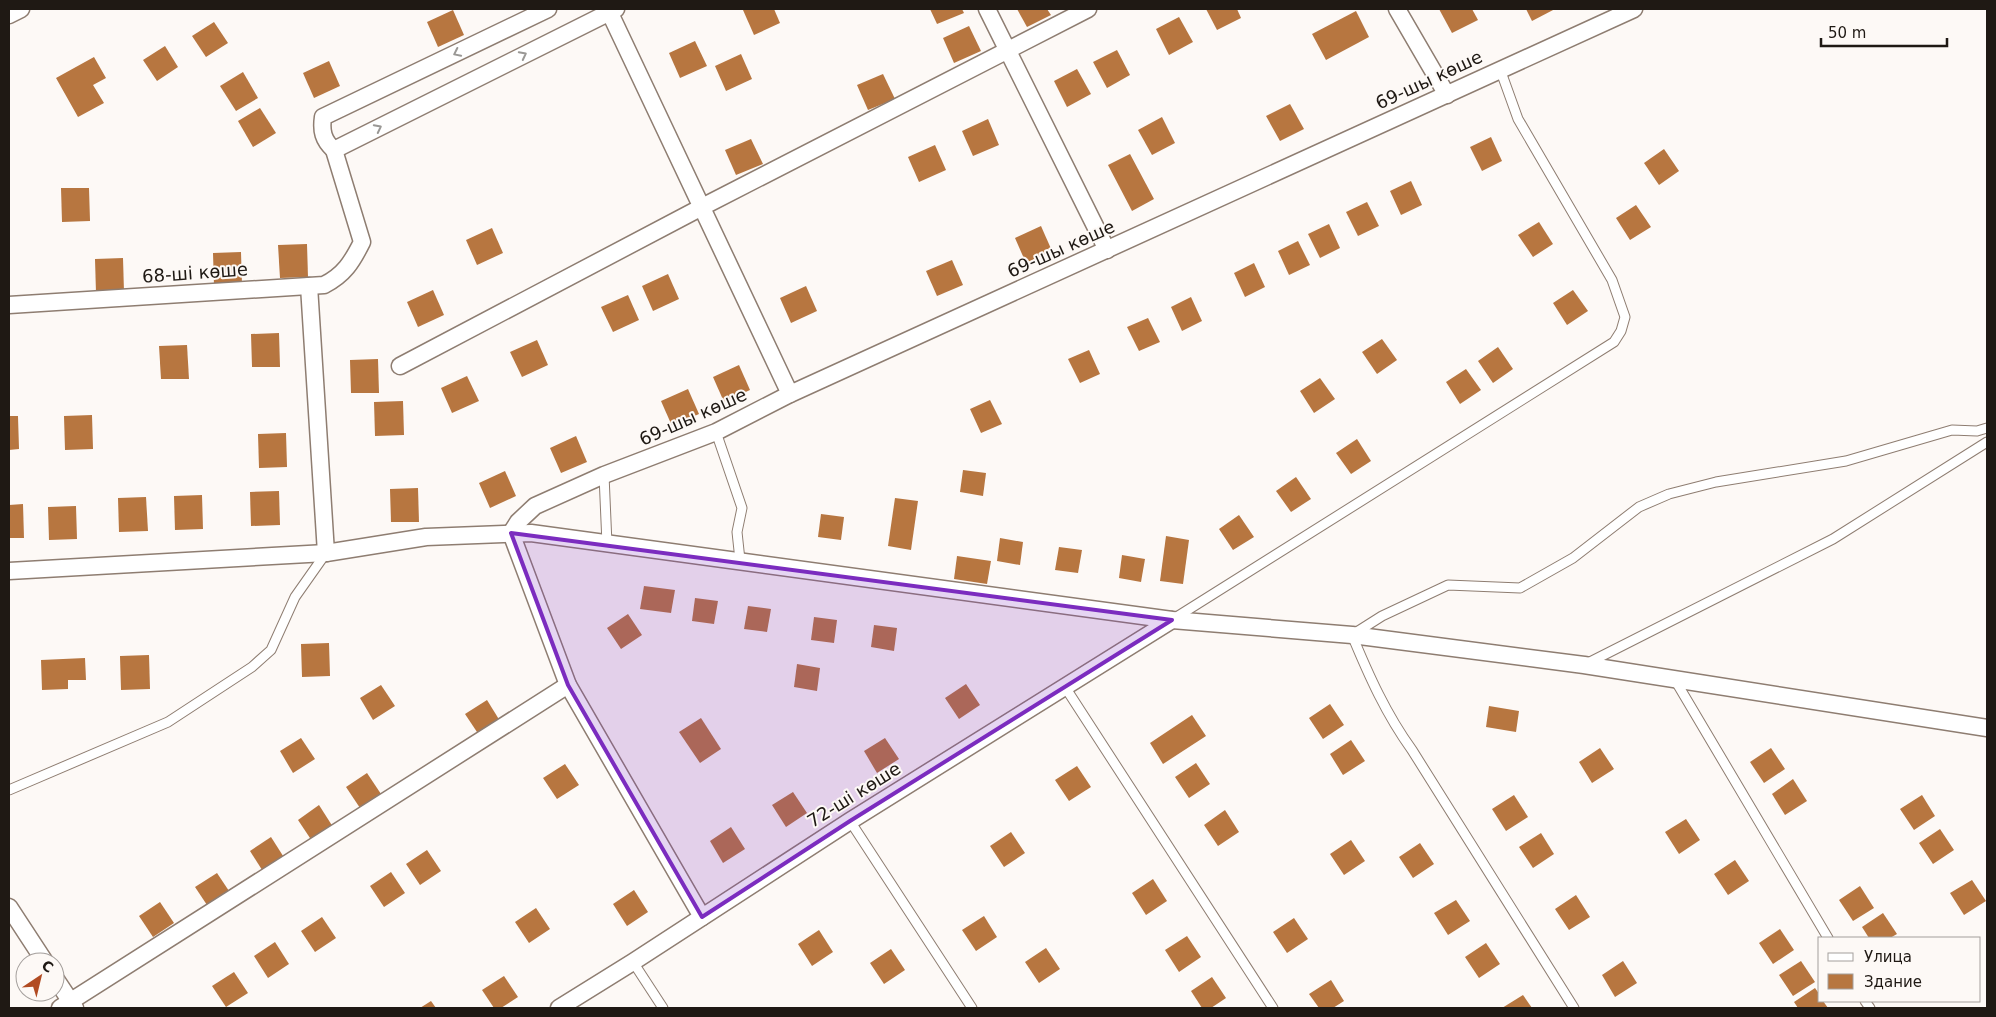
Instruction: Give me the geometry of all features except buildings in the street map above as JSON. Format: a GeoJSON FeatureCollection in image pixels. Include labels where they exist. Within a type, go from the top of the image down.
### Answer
{"type":"FeatureCollection","features":[{"type":"Feature","properties":{"kind":"street"},"geometry":{"type":"LineString","coordinates":[[9,15],[21,9]]}},
{"type":"Feature","properties":{"kind":"street"},"geometry":{"type":"LineString","coordinates":[[548,9],[323,117],[321,130],[326,143],[334,150],[611,10],[790,394]]}},
{"type":"Feature","properties":{"kind":"street"},"geometry":{"type":"LineString","coordinates":[[987,9],[1107,250]]}},
{"type":"Feature","properties":{"kind":"street"},"geometry":{"type":"LineString","coordinates":[[400,366],[702,207],[1088,9]]}},
{"type":"Feature","properties":{"kind":"street"},"geometry":{"type":"LineString","coordinates":[[1397,9],[1447,95]]}},
{"type":"Feature","properties":{"kind":"street","name":"69-шы көше"},"geometry":{"type":"LineString","coordinates":[[512,532],[518,522],[535,506],[604,475],[716,432],[790,394],[1634,9]]}},
{"type":"Feature","properties":{"kind":"street","name":"68-ші көше"},"geometry":{"type":"LineString","coordinates":[[9,305],[324,286],[338,278],[352,263],[362,242],[334,150]]}},
{"type":"Feature","properties":{"kind":"street"},"geometry":{"type":"LineString","coordinates":[[309,286],[326,553]]}},
{"type":"Feature","properties":{"kind":"street"},"geometry":{"type":"LineString","coordinates":[[512,532],[568,685],[702,917]]}},
{"type":"Feature","properties":{"kind":"street"},"geometry":{"type":"LineString","coordinates":[[9,571],[326,553],[426,537],[512,532],[740,560],[1172,620],[1352,635],[1584,665],[1674,677],[1987,728]]}},
{"type":"Feature","properties":{"kind":"street","name":"72-ші көше"},"geometry":{"type":"LineString","coordinates":[[559,1008],[634,962],[850,820],[1065,687],[1124,648],[1172,620]]}},
{"type":"Feature","properties":{"kind":"street"},"geometry":{"type":"LineString","coordinates":[[68,1006],[568,685]]}},
{"type":"Feature","properties":{"kind":"street"},"geometry":{"type":"LineString","coordinates":[[9,907],[38,952]]}},
{"type":"Feature","properties":{"kind":"lane"},"geometry":{"type":"LineString","coordinates":[[1172,620],[1614,342],[1621,331],[1624,318],[1622,304],[1612,280],[1518,119],[1500,69]]}},
{"type":"Feature","properties":{"kind":"lane"},"geometry":{"type":"LineString","coordinates":[[1574,1008],[1417,758],[1392,722],[1374,689],[1352,635],[1382,616],[1448,585],[1520,588],[1573,558],[1639,507],[1669,494],[1716,482],[1846,461],[1952,430],[1977,431],[1987,428]]}},
{"type":"Feature","properties":{"kind":"lane"},"geometry":{"type":"LineString","coordinates":[[716,432],[742,508],[737,532],[740,560]]}},
{"type":"Feature","properties":{"kind":"lane"},"geometry":{"type":"LineString","coordinates":[[1584,665],[1833,539],[1987,442]]}},
{"type":"Feature","properties":{"kind":"lane"},"geometry":{"type":"LineString","coordinates":[[604,475],[607,544]]}},
{"type":"Feature","properties":{"kind":"lane"},"geometry":{"type":"LineString","coordinates":[[9,790],[168,722],[252,667],[270,650],[295,597],[326,553]]}},
{"type":"Feature","properties":{"kind":"lane"},"geometry":{"type":"LineString","coordinates":[[1674,677],[1827,937]]}},
{"type":"Feature","properties":{"kind":"lane"},"geometry":{"type":"LineString","coordinates":[[1065,687],[1273,1008]]}},
{"type":"Feature","properties":{"kind":"lane"},"geometry":{"type":"LineString","coordinates":[[850,820],[972,1008]]}},
{"type":"Feature","properties":{"kind":"lane"},"geometry":{"type":"LineString","coordinates":[[634,962],[664,1008]]}},
{"type":"Feature","properties":{"kind":"highlighted area"},"geometry":{"type":"Polygon","coordinates":[[[511,533],[1172,620],[850,821],[702,917],[568,685],[511,533]]]}}]}
